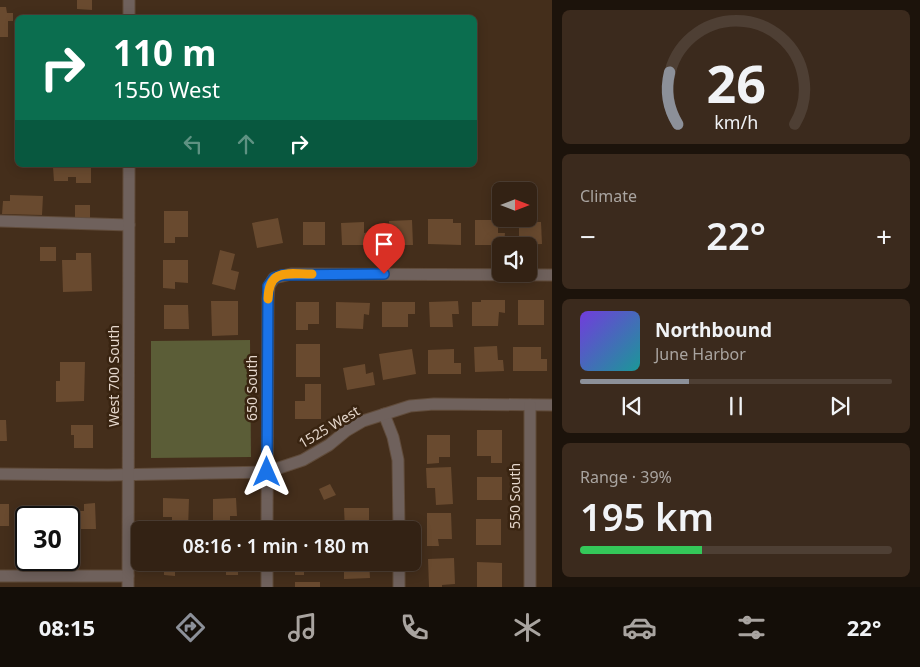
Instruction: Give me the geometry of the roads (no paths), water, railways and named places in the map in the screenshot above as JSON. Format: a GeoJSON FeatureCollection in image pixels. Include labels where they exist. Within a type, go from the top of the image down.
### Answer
{"type":"FeatureCollection","features":[{"type":"Feature","properties":{"kind":"street"},"geometry":{"type":"LineString","coordinates":[[129,0],[129,15]]}},
{"type":"Feature","properties":{"kind":"street","name":"West 700 South"},"geometry":{"type":"LineString","coordinates":[[128,581],[129,167]]}},
{"type":"Feature","properties":{"kind":"street"},"geometry":{"type":"LineString","coordinates":[[0,221],[129,225]]}},
{"type":"Feature","properties":{"kind":"street","name":"650 South"},"geometry":{"type":"LineString","coordinates":[[267,521],[268,286],[274,278],[291,274],[552,274]]}},
{"type":"Feature","properties":{"kind":"street","name":"1525 West"},"geometry":{"type":"LineString","coordinates":[[0,474],[267,472],[303,460],[329,445],[354,426],[410,406],[434,404],[552,405]]}},
{"type":"Feature","properties":{"kind":"street","name":"550 South"},"geometry":{"type":"LineString","coordinates":[[530,405],[530,587]]}},
{"type":"Feature","properties":{"kind":"street"},"geometry":{"type":"LineString","coordinates":[[384,414],[393,437],[398,460],[400,521]]}},
{"type":"Feature","properties":{"kind":"street"},"geometry":{"type":"LineString","coordinates":[[267,571],[267,587]]}},
{"type":"Feature","properties":{"kind":"street"},"geometry":{"type":"LineString","coordinates":[[399,571],[399,587]]}},
{"type":"Feature","properties":{"kind":"street"},"geometry":{"type":"LineString","coordinates":[[0,576],[128,581]]}}]}
